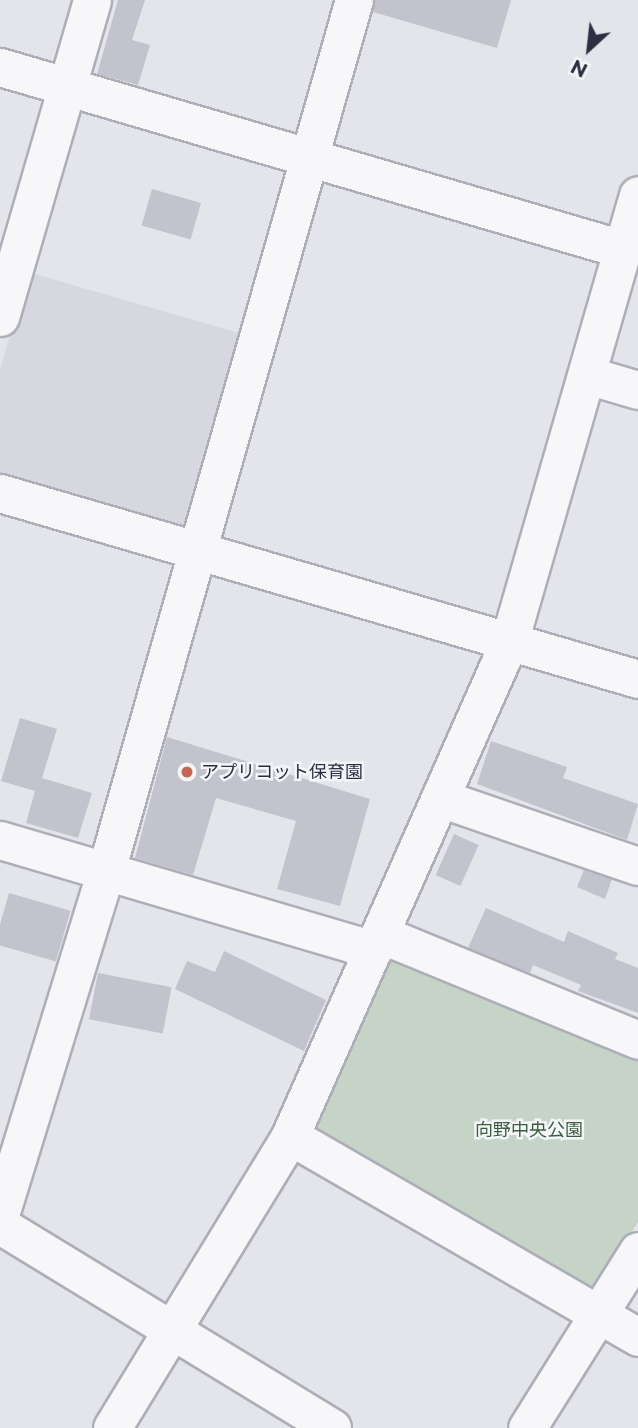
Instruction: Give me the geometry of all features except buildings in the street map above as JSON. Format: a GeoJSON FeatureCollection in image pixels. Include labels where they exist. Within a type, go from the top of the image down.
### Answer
{"type":"FeatureCollection","features":[{"type":"Feature","properties":{"kind":"street"},"geometry":{"type":"LineString","coordinates":[[0,317],[92,0]]}},
{"type":"Feature","properties":{"kind":"street"},"geometry":{"type":"LineString","coordinates":[[0,1215],[106,871],[354,0]]}},
{"type":"Feature","properties":{"kind":"street"},"geometry":{"type":"LineString","coordinates":[[0,67],[622,249]]}},
{"type":"Feature","properties":{"kind":"street"},"geometry":{"type":"LineString","coordinates":[[112,1428],[290,1136],[509,642],[638,195]]}},
{"type":"Feature","properties":{"kind":"street"},"geometry":{"type":"LineString","coordinates":[[587,375],[638,390]]}},
{"type":"Feature","properties":{"kind":"street"},"geometry":{"type":"LineString","coordinates":[[0,493],[638,679]]}},
{"type":"Feature","properties":{"kind":"street"},"geometry":{"type":"LineString","coordinates":[[440,798],[638,866]]}},
{"type":"Feature","properties":{"kind":"street"},"geometry":{"type":"LineString","coordinates":[[0,840],[106,871],[376,942],[638,1040]]}},
{"type":"Feature","properties":{"kind":"street"},"geometry":{"type":"LineString","coordinates":[[290,1136],[638,1337]]}},
{"type":"Feature","properties":{"kind":"street"},"geometry":{"type":"LineString","coordinates":[[0,1225],[332,1428]]}},
{"type":"Feature","properties":{"kind":"street"},"geometry":{"type":"LineString","coordinates":[[527,1428],[638,1251]]}},
{"type":"Feature","properties":{"kind":"shaded area"},"geometry":{"type":"Polygon","coordinates":[[[28,272],[246,335],[189,534],[0,479],[0,370],[28,272]]]}},
{"type":"Feature","properties":{"kind":"green space","name":"向野中央公園"},"geometry":{"type":"Polygon","coordinates":[[[394,951],[638,1058],[638,1222],[595,1293],[307,1132],[394,951]]]}},
{"type":"Feature","properties":{"kind":"place","name":"アプリコット保育園"},"geometry":{"type":"Point","coordinates":[187,772]}}]}
